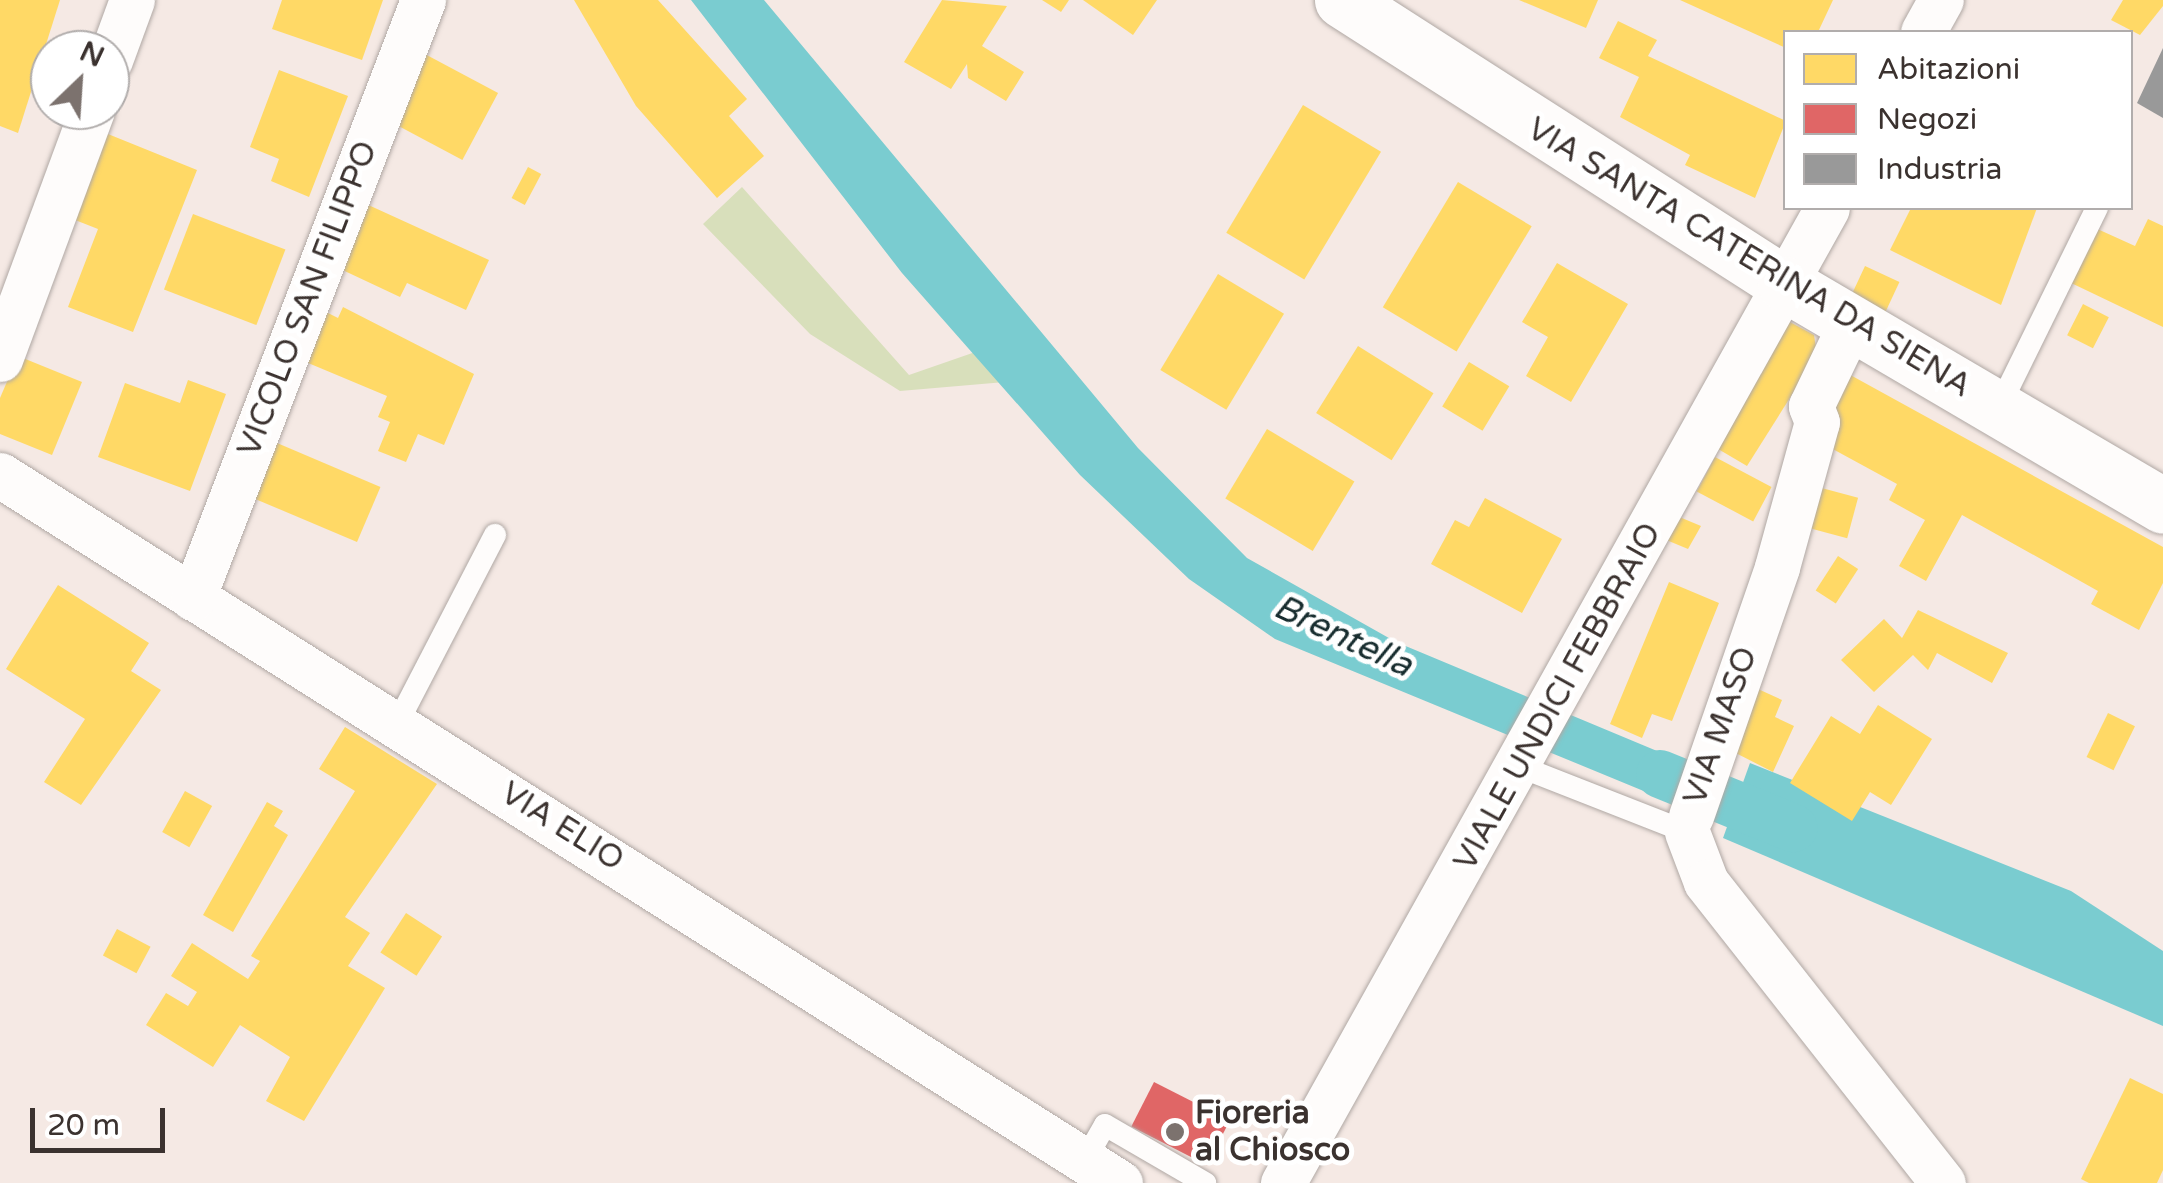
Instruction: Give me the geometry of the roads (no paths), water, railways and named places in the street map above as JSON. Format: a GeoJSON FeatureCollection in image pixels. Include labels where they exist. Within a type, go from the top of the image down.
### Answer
{"type":"FeatureCollection","features":[{"type":"Feature","properties":{"kind":"street"},"geometry":{"type":"LineString","coordinates":[[121,30],[132,0]]}},
{"type":"Feature","properties":{"kind":"street","name":"VICOLO SAN FILIPPO"},"geometry":{"type":"LineString","coordinates":[[193,598],[423,0]]}},
{"type":"Feature","properties":{"kind":"street","name":"VIA SANTA CATERINA DA SIENA"},"geometry":{"type":"LineString","coordinates":[[1342,0],[1785,284],[2163,506]]}},
{"type":"Feature","properties":{"kind":"street"},"geometry":{"type":"LineString","coordinates":[[1924,30],[1941,0]]}},
{"type":"Feature","properties":{"kind":"street"},"geometry":{"type":"LineString","coordinates":[[0,359],[85,130]]}},
{"type":"Feature","properties":{"kind":"street","name":"VIALE UNDICI FEBBRAIO"},"geometry":{"type":"LineString","coordinates":[[1283,1183],[1524,760],[1826,210]]}},
{"type":"Feature","properties":{"kind":"street","name":"VIA MASO"},"geometry":{"type":"LineString","coordinates":[[1851,323],[1811,406],[1817,422],[1776,567],[1689,824],[1706,882],[1943,1183]]}},
{"type":"Feature","properties":{"kind":"street","name":"VIA ELIO"},"geometry":{"type":"LineString","coordinates":[[0,476],[1103,1172]]}},
{"type":"Feature","properties":{"kind":"lane"},"geometry":{"type":"LineString","coordinates":[[1998,409],[2097,210]]}},
{"type":"Feature","properties":{"kind":"lane"},"geometry":{"type":"LineString","coordinates":[[396,724],[495,535]]}},
{"type":"Feature","properties":{"kind":"lane"},"geometry":{"type":"LineString","coordinates":[[1524,760],[1689,824]]}},
{"type":"Feature","properties":{"kind":"lane"},"geometry":{"type":"LineString","coordinates":[[1103,1172],[1105,1125],[1205,1183]]}},
{"type":"Feature","properties":{"kind":"water"},"geometry":{"type":"Polygon","coordinates":[[[691,0],[764,0],[1138,448],[1247,558],[1396,642],[1693,766],[1680,806],[1275,639],[1189,579],[1080,475],[902,273],[691,0]]]}},
{"type":"Feature","properties":{"kind":"water"},"geometry":{"type":"Polygon","coordinates":[[[1750,763],[2071,891],[2163,951],[2163,1026],[1723,838],[1750,763]]]}},
{"type":"Feature","properties":{"kind":"waterway","name":"Brentella"},"geometry":{"type":"LineString","coordinates":[[1660,774],[1793,828]]}},
{"type":"Feature","properties":{"kind":"place","name":"Fioreria al Chiosco"},"geometry":{"type":"Point","coordinates":[1175,1132]}}]}
